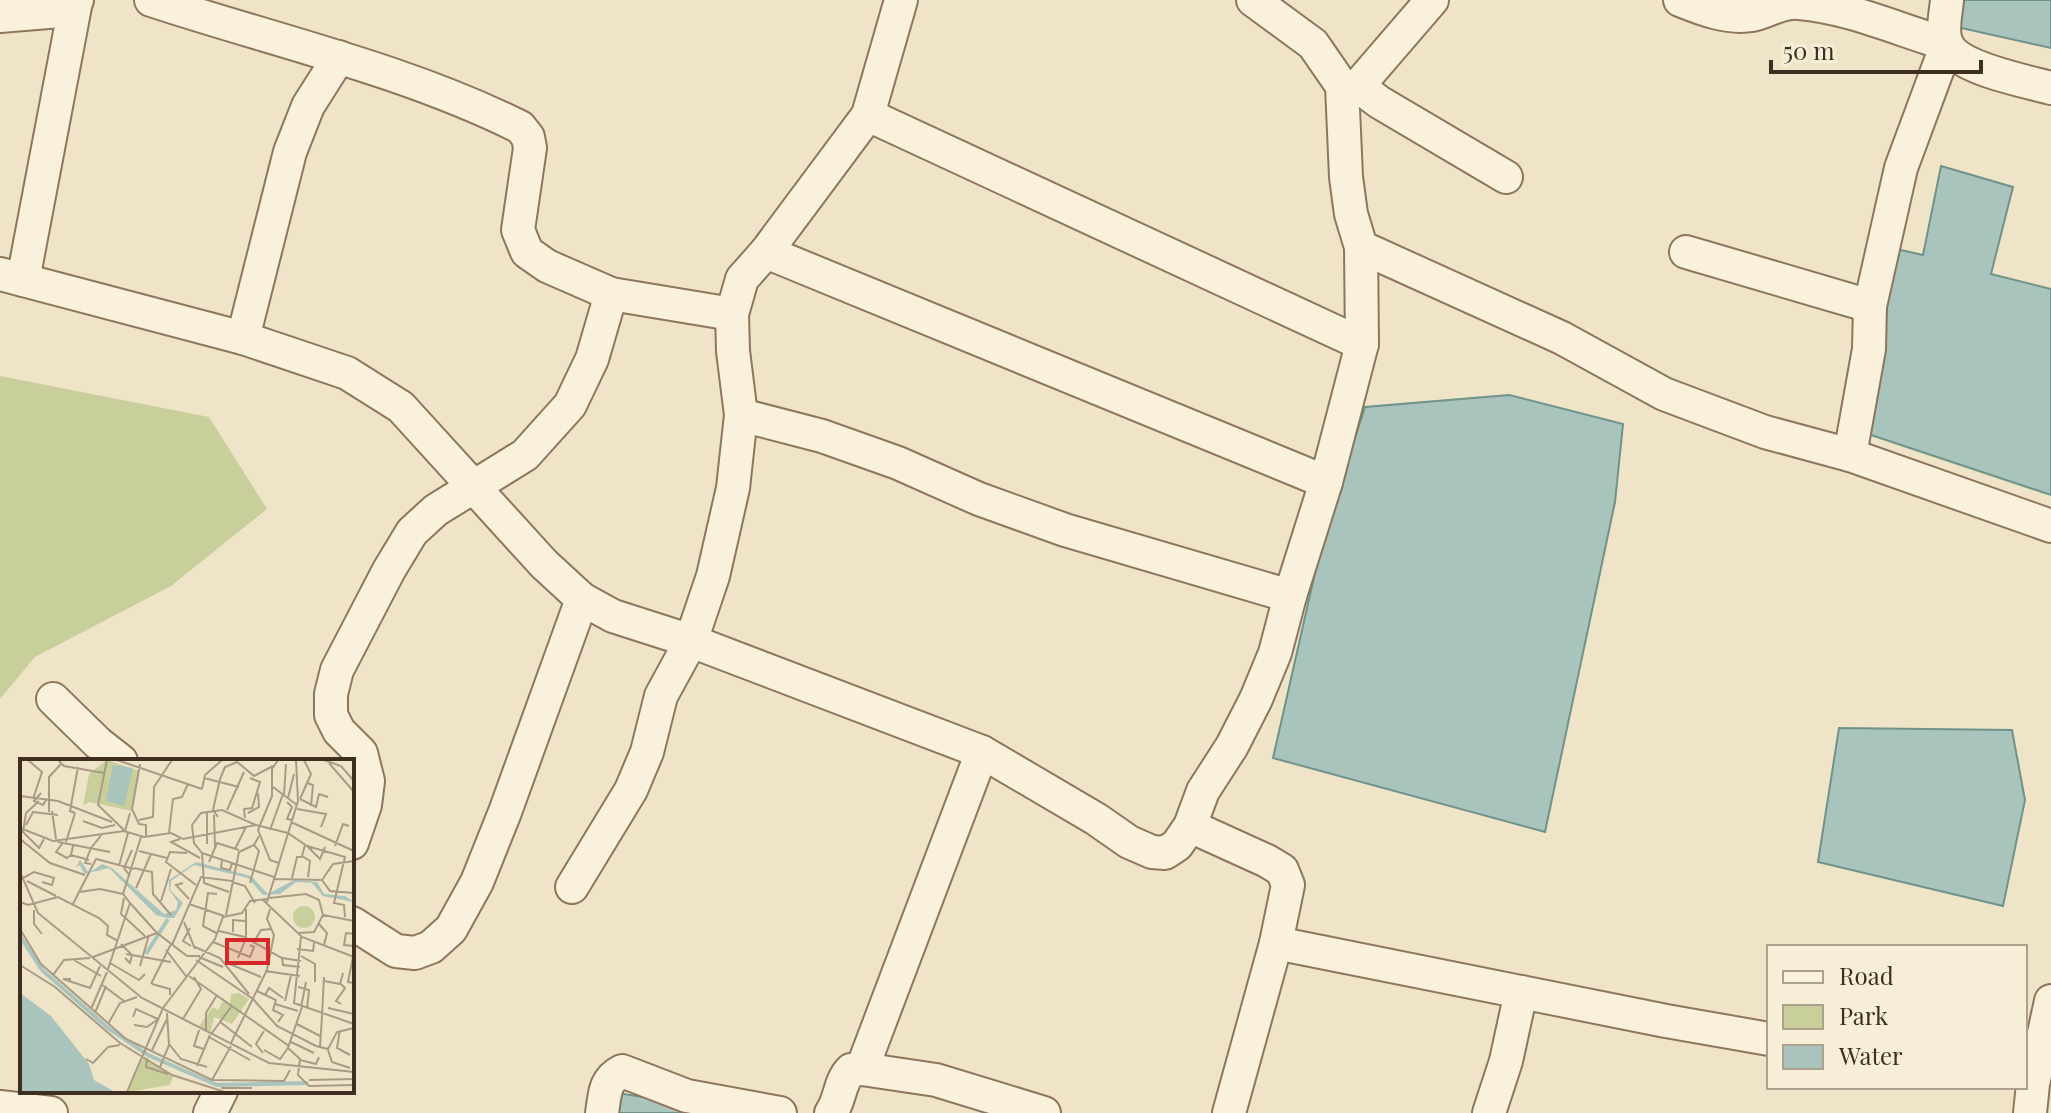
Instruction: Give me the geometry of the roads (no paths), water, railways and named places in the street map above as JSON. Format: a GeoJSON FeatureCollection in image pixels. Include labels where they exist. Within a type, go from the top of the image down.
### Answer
{"type":"FeatureCollection","features":[{"type":"Feature","properties":{"kind":"street"},"geometry":{"type":"LineString","coordinates":[[151,0],[427,86],[520,127],[528,137],[530,148],[518,230],[527,252],[547,266],[611,294],[732,314]]}},
{"type":"Feature","properties":{"kind":"street"},"geometry":{"type":"LineString","coordinates":[[572,887],[631,790],[647,752],[661,696],[691,641],[713,576],[733,488],[741,415],[732,314],[742,279],[766,252],[868,115],[901,0]]}},
{"type":"Feature","properties":{"kind":"street"},"geometry":{"type":"LineString","coordinates":[[1253,0],[1313,44],[1350,86],[1506,177]]}},
{"type":"Feature","properties":{"kind":"street"},"geometry":{"type":"LineString","coordinates":[[77,1],[12,277],[243,338],[347,373],[401,407],[544,564],[582,599],[613,616],[691,641],[982,752],[1129,842],[1152,852],[1165,853],[1177,845],[1190,826],[1203,791],[1232,746],[1275,653],[1326,482],[1362,344],[1361,247],[1351,214],[1346,177],[1350,86],[1432,0]]}},
{"type":"Feature","properties":{"kind":"street"},"geometry":{"type":"LineString","coordinates":[[1680,0],[1731,15],[1754,15],[1773,6],[1796,2],[1835,9],[1947,44],[1959,58],[1974,65],[2051,88]]}},
{"type":"Feature","properties":{"kind":"street"},"geometry":{"type":"LineString","coordinates":[[1850,455],[1869,349],[1870,306],[1901,168],[1947,44],[1944,22],[1947,0]]}},
{"type":"Feature","properties":{"kind":"street"},"geometry":{"type":"LineString","coordinates":[[0,16],[60,11],[77,1]]}},
{"type":"Feature","properties":{"kind":"street"},"geometry":{"type":"LineString","coordinates":[[243,338],[290,152],[308,106],[339,57]]}},
{"type":"Feature","properties":{"kind":"street"},"geometry":{"type":"LineString","coordinates":[[868,115],[1362,344]]}},
{"type":"Feature","properties":{"kind":"street"},"geometry":{"type":"LineString","coordinates":[[1361,247],[1562,338],[1664,394],[1765,432],[1850,455],[2051,526]]}},
{"type":"Feature","properties":{"kind":"street"},"geometry":{"type":"LineString","coordinates":[[766,252],[1326,482]]}},
{"type":"Feature","properties":{"kind":"street"},"geometry":{"type":"LineString","coordinates":[[1686,252],[1870,306]]}},
{"type":"Feature","properties":{"kind":"street"},"geometry":{"type":"LineString","coordinates":[[354,837],[365,805],[368,781],[361,753],[339,731],[331,715],[331,694],[337,670],[412,532],[436,510],[525,455],[570,405],[592,359],[611,294]]}},
{"type":"Feature","properties":{"kind":"street"},"geometry":{"type":"LineString","coordinates":[[741,415],[822,436],[1065,530],[1290,596]]}},
{"type":"Feature","properties":{"kind":"street"},"geometry":{"type":"LineString","coordinates":[[354,924],[396,951],[415,953],[431,947],[451,929],[477,882],[500,826],[582,599]]}},
{"type":"Feature","properties":{"kind":"street"},"geometry":{"type":"LineString","coordinates":[[53,699],[118,759]]}},
{"type":"Feature","properties":{"kind":"street"},"geometry":{"type":"LineString","coordinates":[[862,1069],[982,752]]}},
{"type":"Feature","properties":{"kind":"street"},"geometry":{"type":"LineString","coordinates":[[1190,826],[1244,849],[1282,870],[1288,885],[1276,943],[1229,1113]]}},
{"type":"Feature","properties":{"kind":"street"},"geometry":{"type":"LineString","coordinates":[[1276,943],[1767,1039]]}},
{"type":"Feature","properties":{"kind":"street"},"geometry":{"type":"LineString","coordinates":[[1489,1113],[1506,1061],[1521,992]]}},
{"type":"Feature","properties":{"kind":"street"},"geometry":{"type":"LineString","coordinates":[[2029,1093],[2051,1001]]}},
{"type":"Feature","properties":{"kind":"street"},"geometry":{"type":"LineString","coordinates":[[831,1113],[844,1076],[851,1070],[862,1069],[936,1080],[1044,1113]]}},
{"type":"Feature","properties":{"kind":"street"},"geometry":{"type":"LineString","coordinates":[[602,1113],[605,1088],[611,1076],[622,1071],[687,1096],[780,1113]]}},
{"type":"Feature","properties":{"kind":"street"},"geometry":{"type":"LineString","coordinates":[[210,1113],[220,1093]]}},
{"type":"Feature","properties":{"kind":"street"},"geometry":{"type":"LineString","coordinates":[[0,1107],[51,1113]]}},
{"type":"Feature","properties":{"kind":"water"},"geometry":{"type":"Polygon","coordinates":[[[1955,0],[2051,0],[2051,48],[1948,25],[1955,0]]]}},
{"type":"Feature","properties":{"kind":"water"},"geometry":{"type":"Polygon","coordinates":[[[1941,166],[2013,187],[1991,274],[2051,289],[2051,495],[1862,432],[1896,249],[1923,255],[1941,166]]]}},
{"type":"Feature","properties":{"kind":"water"},"geometry":{"type":"Polygon","coordinates":[[[1509,395],[1623,424],[1615,502],[1545,832],[1273,758],[1324,533],[1365,407],[1509,395]]]}},
{"type":"Feature","properties":{"kind":"water"},"geometry":{"type":"Polygon","coordinates":[[[1839,728],[2012,730],[2025,800],[2003,906],[1818,862],[1839,728]]]}},
{"type":"Feature","properties":{"kind":"water"},"geometry":{"type":"Polygon","coordinates":[[[617,1093],[749,1113],[615,1113],[617,1093]]]}}]}
